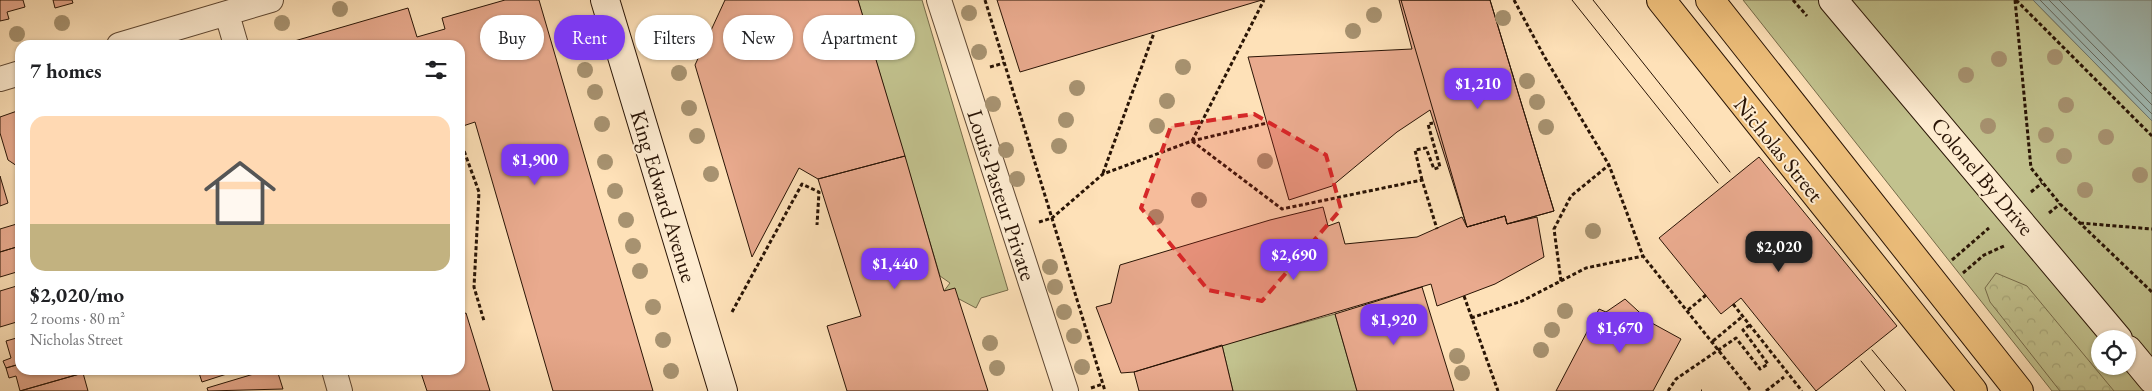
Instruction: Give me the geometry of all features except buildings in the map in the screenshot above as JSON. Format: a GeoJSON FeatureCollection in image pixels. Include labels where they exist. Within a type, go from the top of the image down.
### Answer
{"type":"FeatureCollection","features":[{"type":"Feature","properties":{"kind":"main road","name":"King Edward Avenue"},"geometry":{"type":"LineString","coordinates":[[605,0],[723,391]]}},
{"type":"Feature","properties":{"kind":"main road","name":"Nicholas Street"},"geometry":{"type":"LineString","coordinates":[[1661,0],[1973,391]]}},
{"type":"Feature","properties":{"kind":"main road","name":"Nicholas Street"},"geometry":{"type":"LineString","coordinates":[[1710,0],[2019,391]]}},
{"type":"Feature","properties":{"kind":"main road","name":"Colonel By Drive"},"geometry":{"type":"LineString","coordinates":[[1839,5],[2110,330]]}},
{"type":"Feature","properties":{"kind":"main road"},"geometry":{"type":"LineString","coordinates":[[2136,360],[2152,380]]}},
{"type":"Feature","properties":{"kind":"street"},"geometry":{"type":"LineString","coordinates":[[136,40],[271,0]]}},
{"type":"Feature","properties":{"kind":"street","name":"Louis-Pasteur Private"},"geometry":{"type":"LineString","coordinates":[[938,0],[997,175],[1066,391]]}},
{"type":"Feature","properties":{"kind":"street"},"geometry":{"type":"LineString","coordinates":[[227,14],[235,40]]}},
{"type":"Feature","properties":{"kind":"street"},"geometry":{"type":"LineString","coordinates":[[0,79],[15,75]]}},
{"type":"Feature","properties":{"kind":"street"},"geometry":{"type":"LineString","coordinates":[[335,375],[340,391]]}},
{"type":"Feature","properties":{"kind":"path"},"geometry":{"type":"LineString","coordinates":[[985,0],[1105,391]]}},
{"type":"Feature","properties":{"kind":"path"},"geometry":{"type":"LineString","coordinates":[[1192,141],[1264,0]]}},
{"type":"Feature","properties":{"kind":"path"},"geometry":{"type":"LineString","coordinates":[[1514,0],[1544,56],[1609,165],[1643,256],[1713,340],[1751,391]]}},
{"type":"Feature","properties":{"kind":"path"},"geometry":{"type":"LineString","coordinates":[[2016,0],[2152,136]]}},
{"type":"Feature","properties":{"kind":"path"},"geometry":{"type":"LineString","coordinates":[[2016,0],[2031,168],[2060,204],[2152,292]]}},
{"type":"Feature","properties":{"kind":"path"},"geometry":{"type":"LineString","coordinates":[[1102,174],[1154,33]]}},
{"type":"Feature","properties":{"kind":"path"},"geometry":{"type":"LineString","coordinates":[[1013,230],[1052,218],[1102,174],[1192,141],[1267,122]]}},
{"type":"Feature","properties":{"kind":"path"},"geometry":{"type":"LineString","coordinates":[[1433,123],[1428,124],[1440,167],[1434,169],[1426,148],[1415,150],[1437,229]]}},
{"type":"Feature","properties":{"kind":"path"},"geometry":{"type":"LineString","coordinates":[[1192,141],[1282,209],[1422,180]]}},
{"type":"Feature","properties":{"kind":"path"},"geometry":{"type":"LineString","coordinates":[[465,153],[480,192],[474,287],[484,322]]}},
{"type":"Feature","properties":{"kind":"path"},"geometry":{"type":"LineString","coordinates":[[1561,281],[1554,229],[1571,196],[1609,165]]}},
{"type":"Feature","properties":{"kind":"path"},"geometry":{"type":"LineString","coordinates":[[2029,194],[2042,183]]}},
{"type":"Feature","properties":{"kind":"path"},"geometry":{"type":"LineString","coordinates":[[732,312],[802,184],[819,192],[817,225]]}},
{"type":"Feature","properties":{"kind":"path"},"geometry":{"type":"LineString","coordinates":[[2043,217],[2060,204]]}},
{"type":"Feature","properties":{"kind":"path"},"geometry":{"type":"LineString","coordinates":[[2080,223],[2152,229]]}},
{"type":"Feature","properties":{"kind":"path"},"geometry":{"type":"LineString","coordinates":[[1949,262],[1988,229]]}},
{"type":"Feature","properties":{"kind":"path"},"geometry":{"type":"LineString","coordinates":[[1961,275],[1984,255],[2011,242]]}},
{"type":"Feature","properties":{"kind":"path"},"geometry":{"type":"LineString","coordinates":[[1471,318],[1522,301],[1586,268],[1643,256]]}},
{"type":"Feature","properties":{"kind":"path"},"geometry":{"type":"LineString","coordinates":[[1464,296],[1498,391]]}},
{"type":"Feature","properties":{"kind":"path"},"geometry":{"type":"LineString","coordinates":[[1688,310],[1706,296]]}},
{"type":"Feature","properties":{"kind":"path"},"geometry":{"type":"LineString","coordinates":[[1733,304],[1802,391]]}},
{"type":"Feature","properties":{"kind":"path"},"geometry":{"type":"LineString","coordinates":[[1713,340],[1743,316]]}},
{"type":"Feature","properties":{"kind":"path"},"geometry":{"type":"LineString","coordinates":[[1668,391],[1676,379],[1736,338],[1760,369],[1768,364],[1743,330],[1750,325]]}},
{"type":"Feature","properties":{"kind":"path"},"geometry":{"type":"LineString","coordinates":[[1766,391],[1784,377]]}},
{"type":"Feature","properties":{"kind":"highlighted area"},"geometry":{"type":"Polygon","coordinates":[[[1254,114],[1326,155],[1341,209],[1262,301],[1208,290],[1141,208],[1171,126],[1254,114]]]}},
{"type":"Feature","properties":{"kind":"green space"},"geometry":{"type":"Polygon","coordinates":[[[858,0],[922,0],[1008,290],[981,298],[976,308],[944,291],[950,283],[940,276],[876,60],[915,60],[915,15],[862,15],[858,0]]]}},
{"type":"Feature","properties":{"kind":"green space"},"geometry":{"type":"Polygon","coordinates":[[[1743,0],[2033,0],[2152,121],[2152,391],[2052,391],[1743,0]]]}},
{"type":"Feature","properties":{"kind":"green space"},"geometry":{"type":"Polygon","coordinates":[[[1996,273],[2027,286],[2091,363],[2091,375],[2101,375],[2114,391],[2060,391],[1990,302],[1985,288],[1996,273]]]}},
{"type":"Feature","properties":{"kind":"green space"},"geometry":{"type":"Polygon","coordinates":[[[1335,314],[1357,391],[1233,391],[1222,345],[1335,314]]]}},
{"type":"Feature","properties":{"kind":"water"},"geometry":{"type":"Polygon","coordinates":[[[2033,0],[2152,0],[2152,121],[2033,0]]]}},
{"type":"Feature","properties":{"kind":"tram line"},"geometry":{"type":"LineString","coordinates":[[1572,0],[1718,183]]}},
{"type":"Feature","properties":{"kind":"tram line"},"geometry":{"type":"LineString","coordinates":[[1593,0],[1730,172]]}},
{"type":"Feature","properties":{"kind":"tram line"},"geometry":{"type":"LineString","coordinates":[[1872,350],[1906,391]]}},
{"type":"Feature","properties":{"kind":"tram line"},"geometry":{"type":"LineString","coordinates":[[1861,361],[1885,391]]}}]}
